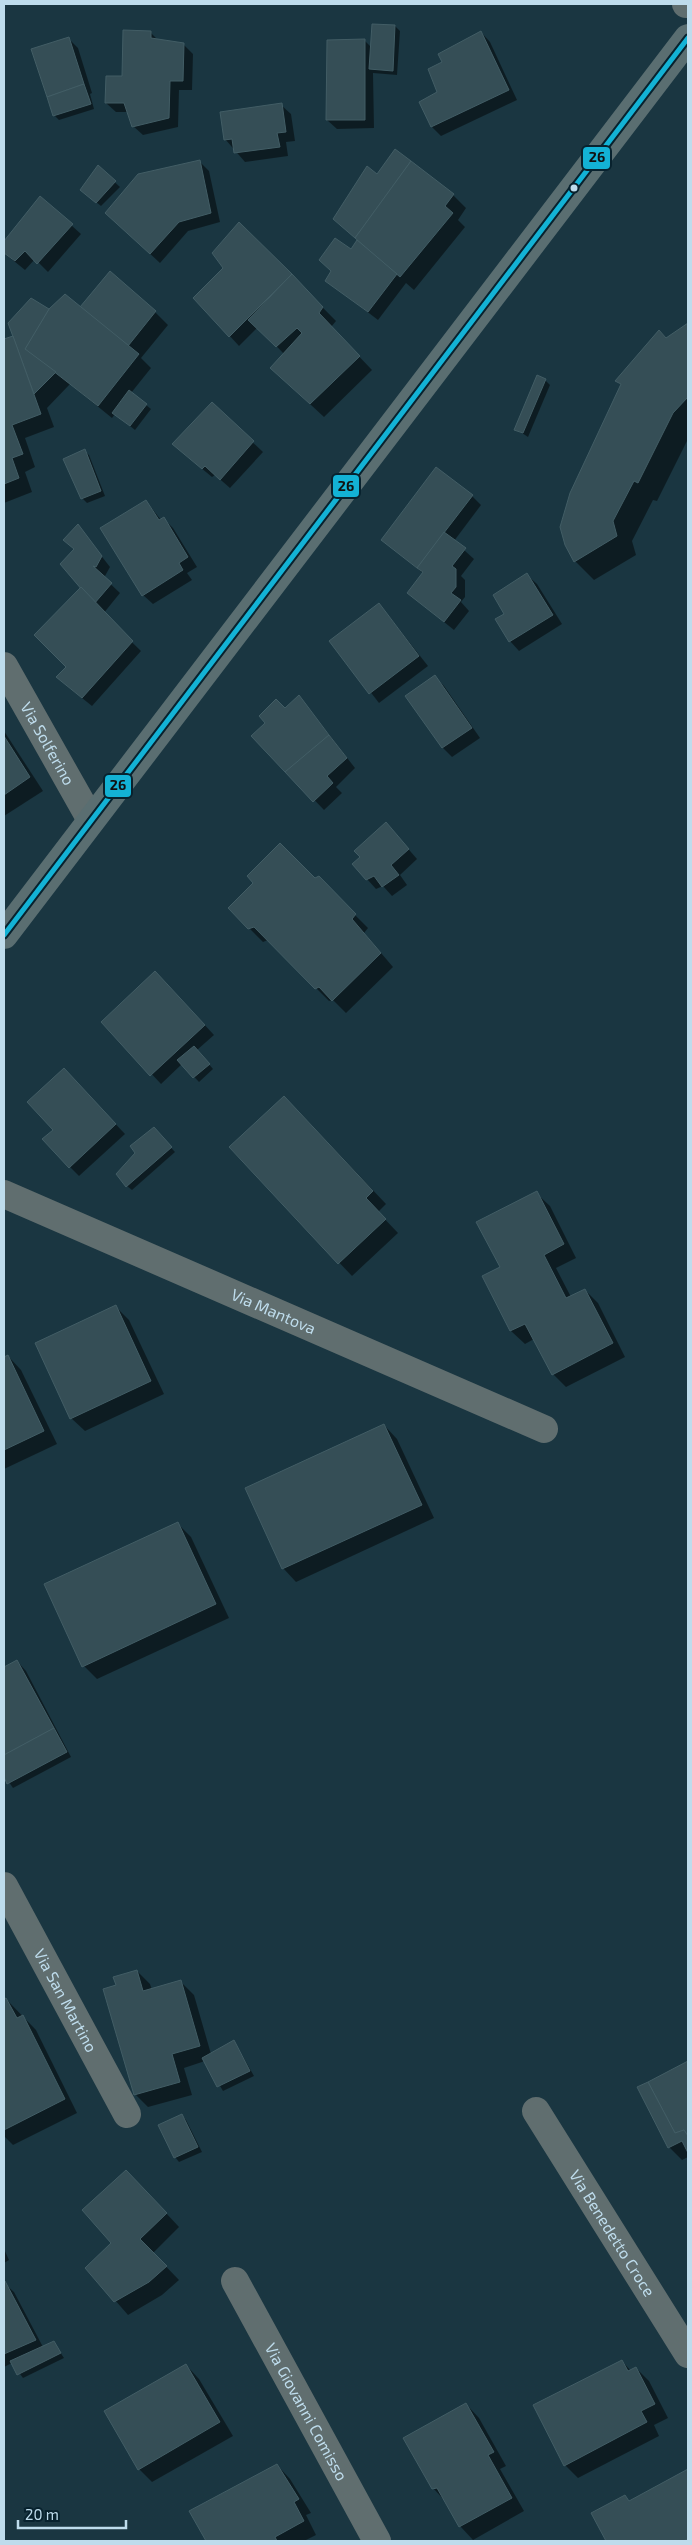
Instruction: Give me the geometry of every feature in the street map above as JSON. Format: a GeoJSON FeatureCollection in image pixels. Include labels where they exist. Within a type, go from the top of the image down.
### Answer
{"type":"FeatureCollection","features":[{"type":"Feature","properties":{"kind":"main road"},"geometry":{"type":"LineString","coordinates":[[4,935],[688,38]]}},
{"type":"Feature","properties":{"kind":"street","name":"Via Solferino"},"geometry":{"type":"LineString","coordinates":[[4,666],[91,820]]}},
{"type":"Feature","properties":{"kind":"street","name":"Via Mantova"},"geometry":{"type":"LineString","coordinates":[[4,1194],[544,1430]]}},
{"type":"Feature","properties":{"kind":"street","name":"Via San Martino"},"geometry":{"type":"LineString","coordinates":[[4,1886],[127,2114]]}},
{"type":"Feature","properties":{"kind":"street","name":"Via Benedetto Croce"},"geometry":{"type":"LineString","coordinates":[[536,2111],[688,2354]]}},
{"type":"Feature","properties":{"kind":"street","name":"Via Giovanni Comisso"},"geometry":{"type":"LineString","coordinates":[[235,2281],[377,2541]]}},
{"type":"Feature","properties":{"kind":"building"},"geometry":{"type":"Polygon","coordinates":[[[372,24],[395,25],[393,71],[369,69],[372,24]]]}},
{"type":"Feature","properties":{"kind":"building"},"geometry":{"type":"Polygon","coordinates":[[[123,30],[151,31],[151,38],[184,43],[183,81],[170,81],[169,118],[132,127],[124,103],[105,103],[106,76],[122,76],[123,30]]]}},
{"type":"Feature","properties":{"kind":"building"},"geometry":{"type":"Polygon","coordinates":[[[481,31],[509,90],[431,127],[419,102],[437,92],[428,69],[442,62],[438,54],[481,31]]]}},
{"type":"Feature","properties":{"kind":"building"},"geometry":{"type":"Polygon","coordinates":[[[69,37],[84,84],[47,97],[31,49],[69,37]]]}},
{"type":"Feature","properties":{"kind":"building"},"geometry":{"type":"Polygon","coordinates":[[[365,39],[365,120],[326,120],[327,40],[365,39]]]}},
{"type":"Feature","properties":{"kind":"building"},"geometry":{"type":"Polygon","coordinates":[[[84,84],[91,104],[53,116],[47,97],[84,84]]]}},
{"type":"Feature","properties":{"kind":"building"},"geometry":{"type":"Polygon","coordinates":[[[282,103],[286,132],[277,133],[280,147],[234,153],[232,139],[224,140],[220,112],[282,103]]]}},
{"type":"Feature","properties":{"kind":"building"},"geometry":{"type":"Polygon","coordinates":[[[395,149],[411,161],[355,238],[333,219],[367,166],[377,174],[395,149]]]}},
{"type":"Feature","properties":{"kind":"building"},"geometry":{"type":"Polygon","coordinates":[[[200,160],[211,213],[179,222],[150,254],[105,213],[138,174],[200,160]]]}},
{"type":"Feature","properties":{"kind":"building"},"geometry":{"type":"Polygon","coordinates":[[[411,161],[454,194],[445,206],[453,213],[400,277],[355,238],[411,161]]]}},
{"type":"Feature","properties":{"kind":"building"},"geometry":{"type":"Polygon","coordinates":[[[98,165],[116,181],[96,203],[80,190],[98,165]]]}},
{"type":"Feature","properties":{"kind":"building"},"geometry":{"type":"Polygon","coordinates":[[[40,196],[73,224],[37,264],[25,251],[15,261],[4,253],[4,241],[40,196]]]}},
{"type":"Feature","properties":{"kind":"building"},"geometry":{"type":"Polygon","coordinates":[[[239,222],[292,274],[229,337],[193,298],[223,268],[212,253],[239,222]]]}},
{"type":"Feature","properties":{"kind":"building"},"geometry":{"type":"Polygon","coordinates":[[[335,238],[351,249],[357,240],[397,274],[368,312],[325,281],[331,271],[319,260],[335,238]]]}},
{"type":"Feature","properties":{"kind":"building"},"geometry":{"type":"Polygon","coordinates":[[[110,271],[156,311],[128,346],[80,307],[110,271]]]}},
{"type":"Feature","properties":{"kind":"building"},"geometry":{"type":"Polygon","coordinates":[[[292,274],[323,307],[319,313],[360,356],[310,404],[270,368],[302,333],[297,328],[276,347],[248,320],[292,274]]]}},
{"type":"Feature","properties":{"kind":"building"},"geometry":{"type":"Polygon","coordinates":[[[65,294],[139,354],[98,406],[25,349],[49,309],[65,294]]]}},
{"type":"Feature","properties":{"kind":"building"},"geometry":{"type":"Polygon","coordinates":[[[31,298],[49,309],[25,349],[56,372],[34,394],[8,323],[31,298]]]}},
{"type":"Feature","properties":{"kind":"building"},"geometry":{"type":"Polygon","coordinates":[[[688,323],[688,397],[673,413],[638,483],[634,481],[613,521],[617,536],[574,562],[565,545],[560,527],[570,493],[621,384],[615,381],[659,330],[666,338],[688,323]]]}},
{"type":"Feature","properties":{"kind":"building"},"geometry":{"type":"Polygon","coordinates":[[[13,336],[41,414],[12,425],[23,454],[12,458],[19,478],[4,484],[4,339],[13,336]]]}},
{"type":"Feature","properties":{"kind":"building"},"geometry":{"type":"Polygon","coordinates":[[[537,375],[546,379],[523,433],[514,430],[537,375]]]}},
{"type":"Feature","properties":{"kind":"building"},"geometry":{"type":"Polygon","coordinates":[[[129,390],[147,404],[130,426],[112,413],[129,390]]]}},
{"type":"Feature","properties":{"kind":"building"},"geometry":{"type":"Polygon","coordinates":[[[212,402],[254,441],[220,480],[205,466],[202,469],[172,444],[212,402]]]}},
{"type":"Feature","properties":{"kind":"building"},"geometry":{"type":"Polygon","coordinates":[[[85,449],[101,491],[81,499],[63,459],[85,449]]]}},
{"type":"Feature","properties":{"kind":"building"},"geometry":{"type":"Polygon","coordinates":[[[436,467],[473,495],[417,568],[381,540],[436,467]]]}},
{"type":"Feature","properties":{"kind":"building"},"geometry":{"type":"Polygon","coordinates":[[[146,500],[159,520],[164,517],[188,557],[179,563],[183,570],[142,596],[100,528],[146,500]]]}},
{"type":"Feature","properties":{"kind":"building"},"geometry":{"type":"Polygon","coordinates":[[[78,524],[102,556],[96,567],[93,566],[112,583],[94,604],[60,564],[74,549],[63,540],[78,524]]]}},
{"type":"Feature","properties":{"kind":"building"},"geometry":{"type":"Polygon","coordinates":[[[444,532],[466,548],[452,566],[456,569],[456,587],[451,593],[461,600],[444,622],[407,593],[423,572],[417,568],[444,532]]]}},
{"type":"Feature","properties":{"kind":"building"},"geometry":{"type":"Polygon","coordinates":[[[527,573],[553,615],[509,642],[495,619],[504,614],[493,595],[527,573]]]}},
{"type":"Feature","properties":{"kind":"building"},"geometry":{"type":"Polygon","coordinates":[[[81,587],[133,641],[82,698],[56,677],[66,667],[34,635],[81,587]]]}},
{"type":"Feature","properties":{"kind":"building"},"geometry":{"type":"Polygon","coordinates":[[[379,603],[419,656],[369,694],[329,641],[379,603]]]}},
{"type":"Feature","properties":{"kind":"building"},"geometry":{"type":"Polygon","coordinates":[[[435,675],[472,728],[442,748],[405,696],[435,675]]]}},
{"type":"Feature","properties":{"kind":"building"},"geometry":{"type":"Polygon","coordinates":[[[299,695],[329,735],[285,772],[251,736],[265,723],[259,716],[276,699],[285,708],[299,695]]]}},
{"type":"Feature","properties":{"kind":"building"},"geometry":{"type":"Polygon","coordinates":[[[329,735],[347,758],[327,776],[333,783],[313,802],[285,772],[329,735]]]}},
{"type":"Feature","properties":{"kind":"building"},"geometry":{"type":"Polygon","coordinates":[[[4,736],[30,777],[4,795],[4,736]]]}},
{"type":"Feature","properties":{"kind":"building"},"geometry":{"type":"Polygon","coordinates":[[[386,822],[409,849],[391,865],[399,875],[382,887],[374,876],[366,880],[352,864],[360,857],[354,851],[386,822]]]}},
{"type":"Feature","properties":{"kind":"building"},"geometry":{"type":"Polygon","coordinates":[[[280,843],[315,878],[319,876],[356,914],[352,919],[381,953],[332,1001],[319,987],[315,989],[254,927],[248,929],[228,908],[253,883],[247,876],[280,843]]]}},
{"type":"Feature","properties":{"kind":"building"},"geometry":{"type":"Polygon","coordinates":[[[155,971],[205,1025],[150,1076],[101,1022],[155,971]]]}},
{"type":"Feature","properties":{"kind":"building"},"geometry":{"type":"Polygon","coordinates":[[[194,1046],[210,1064],[193,1078],[177,1060],[194,1046]]]}},
{"type":"Feature","properties":{"kind":"building"},"geometry":{"type":"Polygon","coordinates":[[[64,1068],[116,1124],[69,1168],[42,1139],[53,1130],[27,1102],[64,1068]]]}},
{"type":"Feature","properties":{"kind":"building"},"geometry":{"type":"Polygon","coordinates":[[[284,1096],[373,1191],[366,1198],[386,1219],[338,1264],[229,1147],[284,1096]]]}},
{"type":"Feature","properties":{"kind":"building"},"geometry":{"type":"Polygon","coordinates":[[[154,1127],[172,1147],[126,1187],[116,1174],[135,1153],[130,1146],[154,1127]]]}},
{"type":"Feature","properties":{"kind":"building"},"geometry":{"type":"Polygon","coordinates":[[[537,1191],[564,1244],[544,1255],[566,1298],[585,1289],[613,1343],[552,1375],[525,1324],[510,1331],[482,1276],[500,1267],[476,1222],[537,1191]]]}},
{"type":"Feature","properties":{"kind":"building"},"geometry":{"type":"Polygon","coordinates":[[[116,1305],[151,1381],[70,1419],[35,1343],[116,1305]]]}},
{"type":"Feature","properties":{"kind":"building"},"geometry":{"type":"Polygon","coordinates":[[[8,1355],[44,1431],[4,1450],[4,1357],[8,1355]]]}},
{"type":"Feature","properties":{"kind":"building"},"geometry":{"type":"Polygon","coordinates":[[[384,1424],[422,1505],[282,1569],[245,1488],[384,1424]]]}},
{"type":"Feature","properties":{"kind":"building"},"geometry":{"type":"Polygon","coordinates":[[[178,1522],[216,1604],[82,1667],[44,1584],[178,1522]]]}},
{"type":"Feature","properties":{"kind":"building"},"geometry":{"type":"Polygon","coordinates":[[[17,1660],[54,1728],[4,1755],[4,1667],[17,1660]]]}},
{"type":"Feature","properties":{"kind":"building"},"geometry":{"type":"Polygon","coordinates":[[[54,1728],[67,1752],[7,1784],[4,1777],[4,1755],[54,1728]]]}},
{"type":"Feature","properties":{"kind":"building"},"geometry":{"type":"Polygon","coordinates":[[[137,1970],[143,1991],[181,1980],[200,2046],[172,2054],[180,2082],[134,2095],[103,1989],[116,1985],[113,1977],[137,1970]]]}},
{"type":"Feature","properties":{"kind":"building"},"geometry":{"type":"Polygon","coordinates":[[[6,1998],[17,2018],[23,2015],[65,2099],[4,2130],[4,1999],[6,1998]]]}},
{"type":"Feature","properties":{"kind":"building"},"geometry":{"type":"Polygon","coordinates":[[[234,2040],[250,2071],[217,2087],[202,2058],[234,2040]]]}},
{"type":"Feature","properties":{"kind":"building"},"geometry":{"type":"Polygon","coordinates":[[[688,2061],[688,2136],[684,2130],[675,2133],[648,2082],[688,2061]]]}},
{"type":"Feature","properties":{"kind":"building"},"geometry":{"type":"Polygon","coordinates":[[[648,2082],[675,2133],[684,2130],[688,2136],[688,2153],[682,2141],[668,2148],[637,2087],[648,2082]]]}},
{"type":"Feature","properties":{"kind":"building"},"geometry":{"type":"Polygon","coordinates":[[[182,2114],[198,2147],[174,2158],[158,2125],[182,2114]]]}},
{"type":"Feature","properties":{"kind":"building"},"geometry":{"type":"Polygon","coordinates":[[[126,2170],[167,2213],[140,2239],[167,2266],[149,2282],[114,2302],[85,2268],[111,2243],[82,2210],[126,2170]]]}},
{"type":"Feature","properties":{"kind":"building"},"geometry":{"type":"Polygon","coordinates":[[[4,2282],[36,2340],[4,2354],[4,2282]]]}},
{"type":"Feature","properties":{"kind":"building"},"geometry":{"type":"Polygon","coordinates":[[[54,2341],[61,2353],[17,2375],[10,2361],[54,2341]]]}},
{"type":"Feature","properties":{"kind":"building"},"geometry":{"type":"Polygon","coordinates":[[[622,2360],[628,2371],[636,2367],[655,2404],[641,2411],[647,2422],[564,2466],[533,2405],[622,2360]]]}},
{"type":"Feature","properties":{"kind":"building"},"geometry":{"type":"Polygon","coordinates":[[[186,2364],[220,2422],[138,2470],[104,2411],[186,2364]]]}},
{"type":"Feature","properties":{"kind":"building"},"geometry":{"type":"Polygon","coordinates":[[[466,2403],[494,2452],[488,2455],[512,2498],[459,2527],[437,2488],[432,2489],[403,2438],[466,2403]]]}},
{"type":"Feature","properties":{"kind":"building"},"geometry":{"type":"Polygon","coordinates":[[[277,2464],[299,2499],[294,2502],[304,2521],[275,2537],[277,2541],[206,2541],[189,2511],[277,2464]]]}},
{"type":"Feature","properties":{"kind":"building"},"geometry":{"type":"Polygon","coordinates":[[[688,2469],[688,2539],[684,2541],[606,2541],[591,2513],[625,2495],[629,2501],[688,2469]]]}},
{"type":"Feature","properties":{"kind":"transit line","name":"26"},"geometry":{"type":"LineString","coordinates":[[4,935],[688,38]]}}]}
